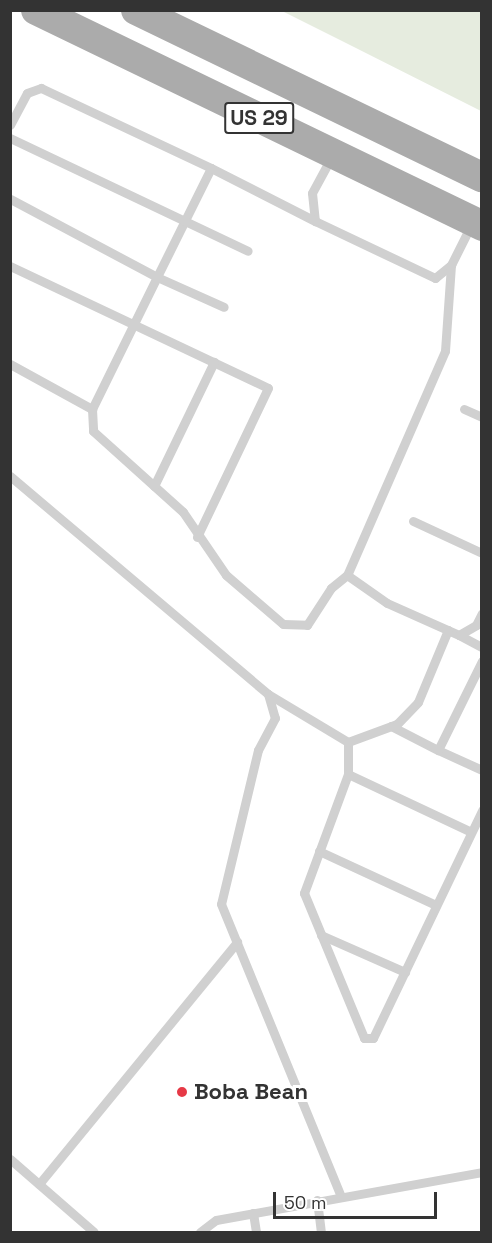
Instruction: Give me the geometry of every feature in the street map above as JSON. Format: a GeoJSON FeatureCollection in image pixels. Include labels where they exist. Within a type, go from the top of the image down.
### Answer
{"type":"FeatureCollection","features":[{"type":"Feature","properties":{"kind":"main road","name":"US 29"},"geometry":{"type":"LineString","coordinates":[[36,10],[477,223]]}},
{"type":"Feature","properties":{"kind":"main road","name":"US 29"},"geometry":{"type":"LineString","coordinates":[[136,10],[482,177]]}},
{"type":"Feature","properties":{"kind":"lane"},"geometry":{"type":"LineString","coordinates":[[10,125],[27,93],[41,88],[435,278],[451,265],[477,223]]}},
{"type":"Feature","properties":{"kind":"lane"},"geometry":{"type":"LineString","coordinates":[[10,138],[248,250]]}},
{"type":"Feature","properties":{"kind":"lane"},"geometry":{"type":"LineString","coordinates":[[315,221],[312,194],[333,154]]}},
{"type":"Feature","properties":{"kind":"lane"},"geometry":{"type":"LineString","coordinates":[[211,168],[92,409],[93,431],[183,512],[196,537],[226,575],[283,624],[306,625],[347,575],[445,351],[451,265]]}},
{"type":"Feature","properties":{"kind":"lane"},"geometry":{"type":"LineString","coordinates":[[10,199],[157,277],[224,307]]}},
{"type":"Feature","properties":{"kind":"lane"},"geometry":{"type":"LineString","coordinates":[[10,266],[268,388],[196,537]]}},
{"type":"Feature","properties":{"kind":"lane"},"geometry":{"type":"LineString","coordinates":[[154,486],[214,362]]}},
{"type":"Feature","properties":{"kind":"lane"},"geometry":{"type":"LineString","coordinates":[[10,364],[92,409]]}},
{"type":"Feature","properties":{"kind":"lane"},"geometry":{"type":"LineString","coordinates":[[464,409],[482,417]]}},
{"type":"Feature","properties":{"kind":"lane"},"geometry":{"type":"LineString","coordinates":[[10,476],[268,694],[348,742]]}},
{"type":"Feature","properties":{"kind":"lane"},"geometry":{"type":"LineString","coordinates":[[413,520],[482,553]]}},
{"type":"Feature","properties":{"kind":"lane"},"geometry":{"type":"LineString","coordinates":[[347,575],[387,603],[482,646]]}},
{"type":"Feature","properties":{"kind":"lane"},"geometry":{"type":"LineString","coordinates":[[459,635],[476,625],[482,613]]}},
{"type":"Feature","properties":{"kind":"lane"},"geometry":{"type":"LineString","coordinates":[[348,742],[391,726],[418,702],[448,630]]}},
{"type":"Feature","properties":{"kind":"lane"},"geometry":{"type":"LineString","coordinates":[[438,750],[482,661]]}},
{"type":"Feature","properties":{"kind":"lane"},"geometry":{"type":"LineString","coordinates":[[268,694],[275,718],[258,750],[221,904],[341,1196]]}},
{"type":"Feature","properties":{"kind":"lane"},"geometry":{"type":"LineString","coordinates":[[391,726],[482,770]]}},
{"type":"Feature","properties":{"kind":"lane"},"geometry":{"type":"LineString","coordinates":[[348,742],[348,774],[304,892],[364,1038],[373,1038],[482,810]]}},
{"type":"Feature","properties":{"kind":"lane"},"geometry":{"type":"LineString","coordinates":[[348,774],[471,832]]}},
{"type":"Feature","properties":{"kind":"lane"},"geometry":{"type":"LineString","coordinates":[[319,851],[436,905]]}},
{"type":"Feature","properties":{"kind":"lane"},"geometry":{"type":"LineString","coordinates":[[321,934],[405,972]]}},
{"type":"Feature","properties":{"kind":"lane"},"geometry":{"type":"LineString","coordinates":[[39,1184],[237,942]]}},
{"type":"Feature","properties":{"kind":"lane"},"geometry":{"type":"LineString","coordinates":[[10,1159],[94,1233]]}},
{"type":"Feature","properties":{"kind":"lane"},"geometry":{"type":"LineString","coordinates":[[200,1233],[216,1220],[482,1172]]}},
{"type":"Feature","properties":{"kind":"lane"},"geometry":{"type":"LineString","coordinates":[[317,1200],[321,1233]]}},
{"type":"Feature","properties":{"kind":"lane"},"geometry":{"type":"LineString","coordinates":[[253,1213],[256,1233]]}},
{"type":"Feature","properties":{"kind":"shaded area"},"geometry":{"type":"Polygon","coordinates":[[[282,11],[481,11],[481,111],[344,42],[282,11]]]}},
{"type":"Feature","properties":{"kind":"place","name":"Boba Bean"},"geometry":{"type":"Point","coordinates":[182,1092]}}]}
